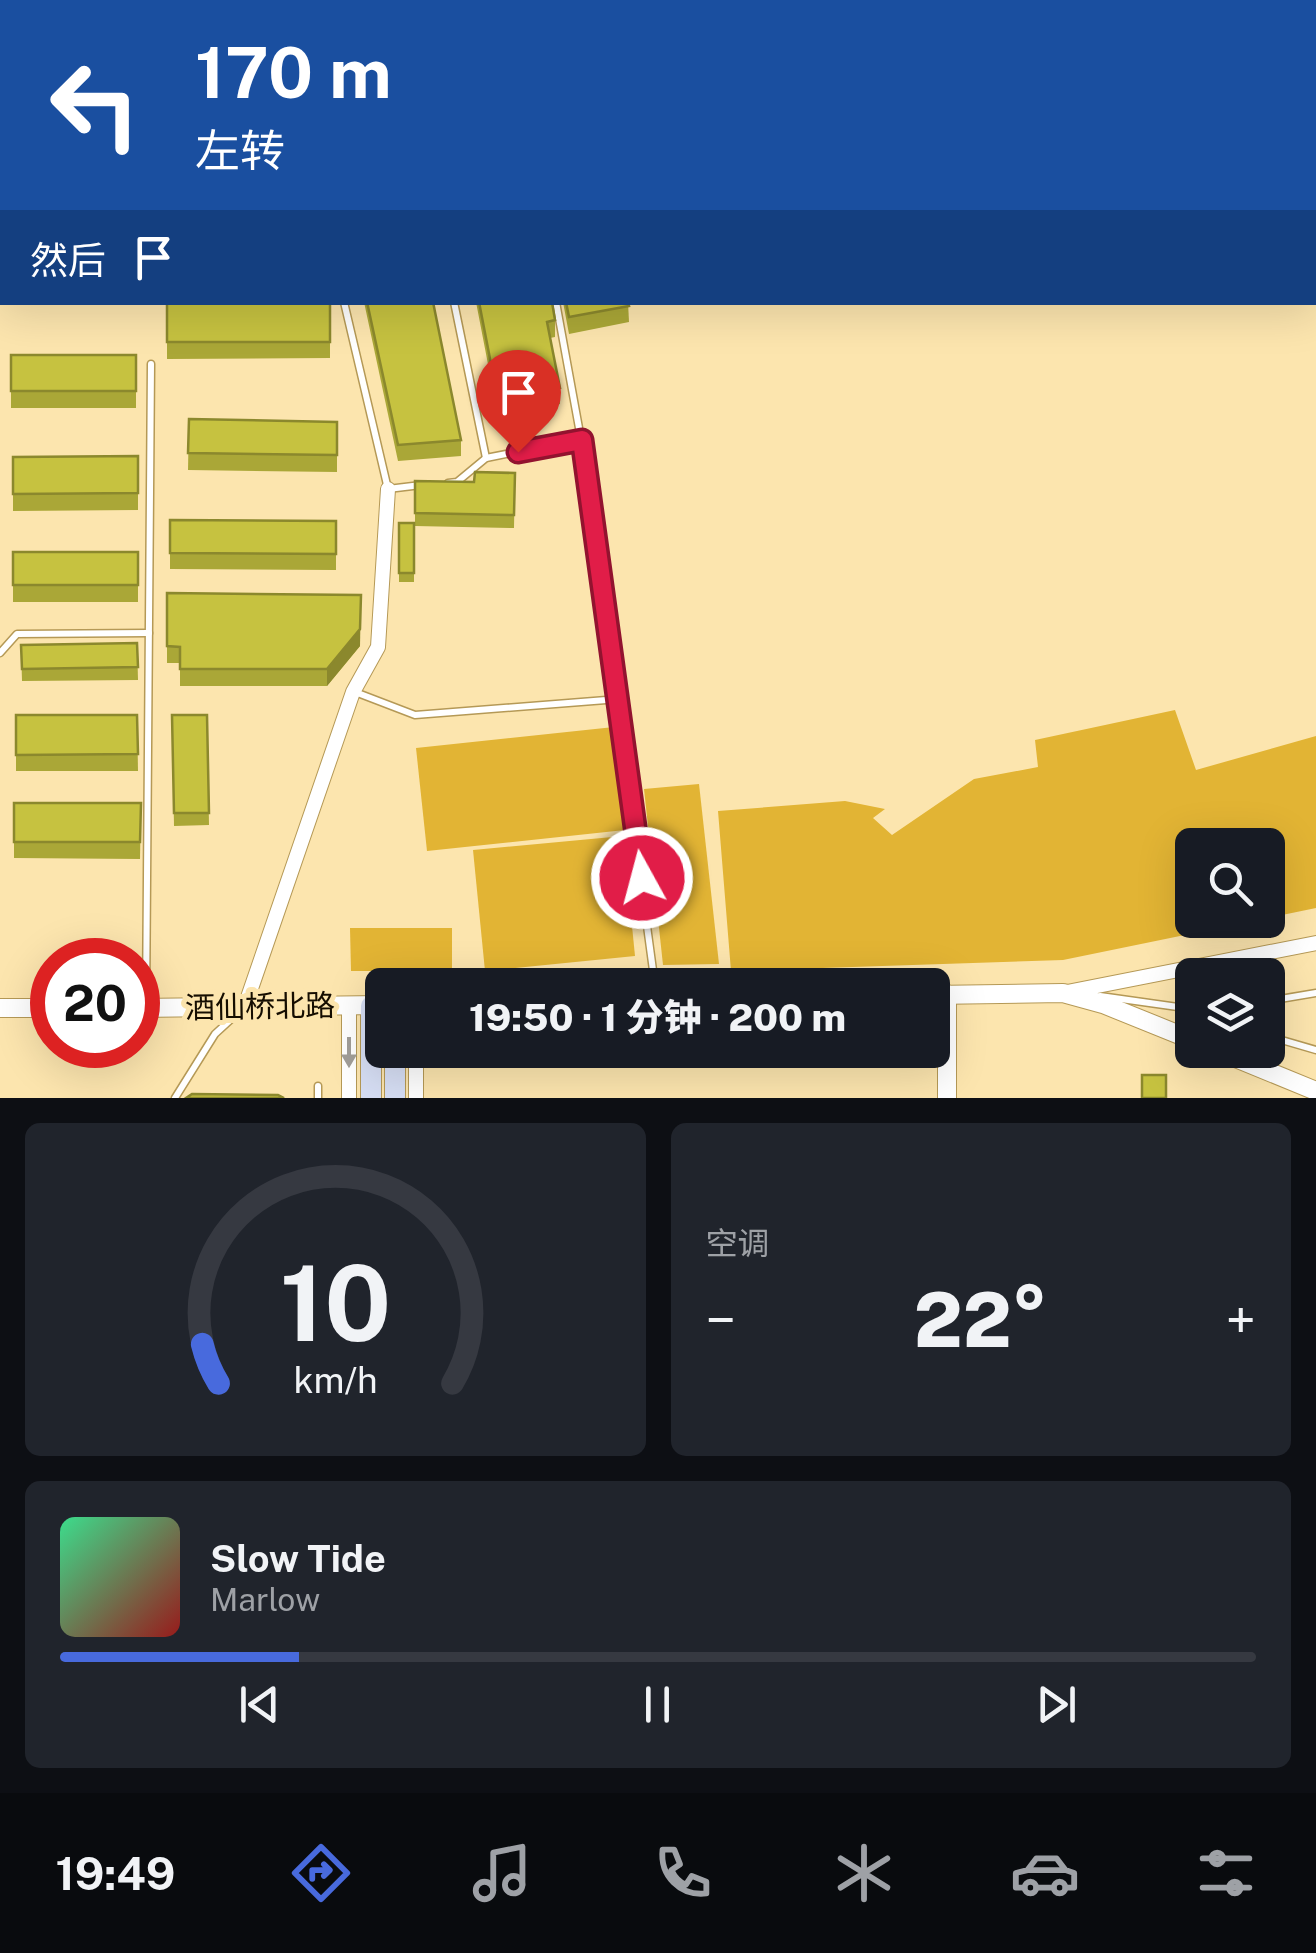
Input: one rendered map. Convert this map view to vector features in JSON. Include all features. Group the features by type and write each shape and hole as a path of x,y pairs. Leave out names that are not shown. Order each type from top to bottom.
{"main road":[{"path":"372,1098 374,1068"},
{"path":"394,1098 395,1068"}],"street":[{"path":"245,1006 353,692 378,646 388,488"},
{"path":"950,994 1063,993 1316,943"},
{"path":"1063,993 1103,1004 1175,1033"},
{"path":"348,1098 349,1006"},
{"name":"酒仙桥北路","path":"160,1008 365,1006"},
{"path":"0,1008 30,1008"},
{"path":"416,1068 416,1098"},
{"path":"945,1068 947,1098"},
{"path":"1259,1068 1316,1092"}],"lane":[{"path":"345,305 388,488 422,485"},
{"path":"455,305 486,458"},
{"path":"557,305 582,440 654,968"},
{"path":"143,938 151,364"},
{"path":"440,484 457,482 486,458 582,440"},
{"path":"0,653 17,634 149,633"},
{"path":"353,692 416,715 619,699"},
{"path":"1285,998 1316,992"},
{"path":"1063,993 1175,1007"},
{"path":"175,1098 215,1034 245,1006"},
{"path":"1285,1041 1316,1050"},
{"path":"318,1086 318,1098"}],"shaded area":[{"path":"1175,710 1196,770 1316,736 1316,908 1285,914 1285,828 1175,828 1175,937 1063,960 731,968 718,811 845,801 885,809 873,818 892,835 974,779 1038,767 1035,740"},
{"path":"614,727 625,830 427,851 416,748"},
{"path":"699,784 719,964 663,965 644,789"},
{"path":"623,836 635,956 485,968 473,850"},
{"path":"350,928 452,928 452,968 351,971"}],"building":[{"path":"167,305 330,305 330,342 167,342"},
{"path":"368,305 434,305 461,440 398,445"},
{"path":"480,305 552,305 555,320 547,322 560,388 498,400"},
{"path":"567,305 629,306 569,317"},
{"path":"11,355 136,355 136,391 11,391"},
{"path":"189,419 337,422 337,455 188,453"},
{"path":"138,456 138,493 13,494 13,457"},
{"path":"475,472 515,473 514,515 415,513 415,481 474,482"},
{"path":"170,520 336,521 336,554 170,553"},
{"path":"399,523 414,523 414,573 399,573"},
{"path":"13,552 138,552 138,585 13,585"},
{"path":"167,593 361,595 360,629 327,669 180,669 180,647 167,646"},
{"path":"137,643 138,667 22,669 21,645"},
{"path":"16,715 137,715 138,754 16,755"},
{"path":"172,715 207,715 209,813 174,813"},
{"path":"14,803 141,803 140,842 14,842"},
{"path":"1142,1075 1166,1075 1166,1098 1142,1098"},
{"path":"192,1094 278,1095 284,1098 186,1098"}],"route":[{"path":"518,452 582,440 642,878"}]}
